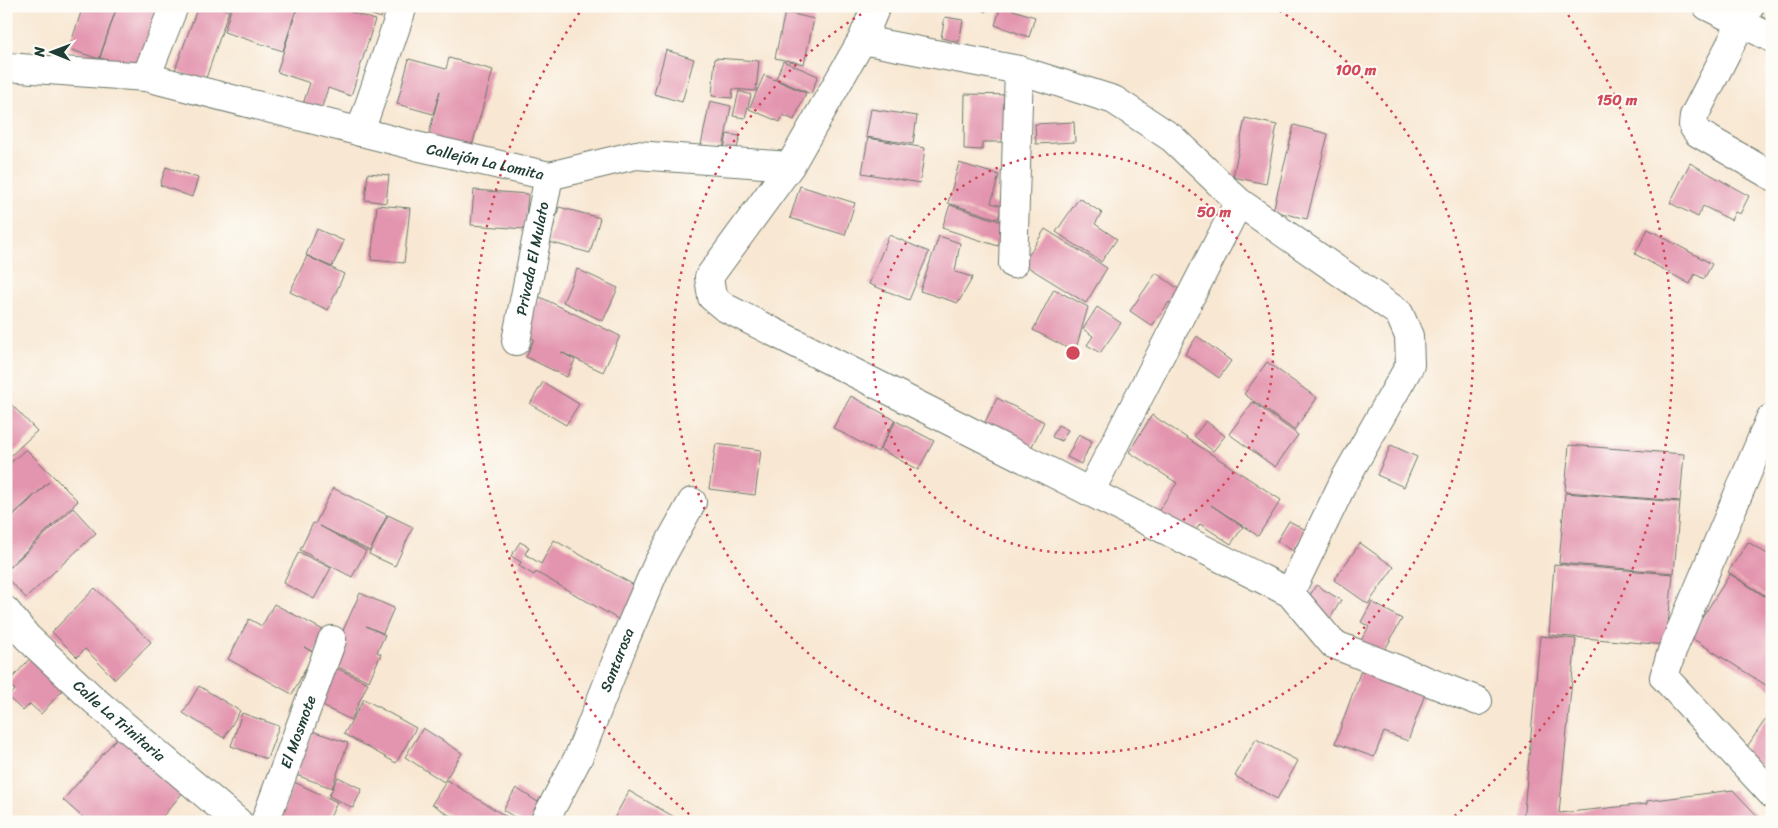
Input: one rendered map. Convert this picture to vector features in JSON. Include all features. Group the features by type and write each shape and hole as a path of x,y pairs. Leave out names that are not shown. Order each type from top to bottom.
{"street":[{"path":"146,77 174,6"},
{"path":"360,132 403,6"},
{"path":"876,6 862,40 790,166 709,277 712,297 724,307 1290,593 1333,644 1478,701"},
{"path":"1707,6 1745,14 1772,38"},
{"path":"1745,14 1694,116 1693,126 1698,133 1772,176"},
{"path":"862,40 1019,70 1114,100 1172,138 1239,202 1399,313 1409,336 1410,365 1345,479 1290,593"},
{"name":"Callejón La Lomita","path":"6,67 146,77 360,132 549,176 636,155 790,166"},
{"path":"1013,264 1019,70"},
{"name":"Privada El Mulato","path":"516,341 549,176"},
{"path":"1090,492 1239,202"},
{"path":"1770,419 1672,651 1664,677 1772,794"},
{"name":"Santarosa","path":"544,822 580,756 626,637 657,565 692,502"},
{"name":"Calle La Trinitaria","path":"6,611 27,637 94,700 238,822"},
{"name":"El Mosmote","path":"265,822 332,640"}],"building":[{"path":"83,6 117,6 99,59 69,49"},
{"path":"117,6 163,6 141,71 100,58"},
{"path":"198,6 217,6 229,11 205,81 175,70"},
{"path":"232,6 297,6 283,51 224,32"},
{"path":"298,6 333,6 375,20 351,96 328,88 320,113 302,107 310,83 277,72"},
{"path":"346,6 385,6 381,18"},
{"path":"978,6 989,6 985,12"},
{"path":"1001,6 1035,17 1029,37 995,25"},
{"path":"785,12 814,19 804,64 775,58"},
{"path":"945,17 963,20 959,42 941,38"},
{"path":"666,50 694,59 682,102 654,94"},
{"path":"449,58 493,70 470,153 427,141 440,91 433,114 397,104 409,59 446,69"},
{"path":"715,58 759,61 756,91 733,89 732,98 712,96"},
{"path":"783,61 818,76 811,94 776,79"},
{"path":"764,75 806,93 794,120 783,115 780,122 749,109"},
{"path":"739,91 751,95 745,118 733,116"},
{"path":"965,94 1012,95 1004,142 982,142 982,150 964,149"},
{"path":"710,101 731,106 723,149 701,145"},
{"path":"871,109 917,116 913,144 866,137"},
{"path":"1245,118 1277,125 1266,184 1233,177"},
{"path":"1074,122 1075,142 1036,144 1035,124"},
{"path":"1294,125 1328,134 1307,219 1273,211"},
{"path":"727,134 740,136 736,152 724,150"},
{"path":"868,138 925,148 920,183 862,173"},
{"path":"959,163 999,175 991,203 1002,206 998,219 948,203"},
{"path":"1690,163 1749,196 1740,214 1735,212 1731,220 1703,206 1698,217 1670,203"},
{"path":"166,167 198,178 192,197 160,185"},
{"path":"368,173 389,175 386,203 365,200"},
{"path":"800,186 855,203 845,235 790,218"},
{"path":"474,190 528,194 525,229 471,225"},
{"path":"1079,198 1102,213 1095,224 1117,239 1101,262 1056,232"},
{"path":"377,205 410,208 404,263 371,260"},
{"path":"950,205 1005,223 998,246 942,228"},
{"path":"559,207 600,218 590,253 549,242"},
{"path":"317,229 344,241 332,267 306,255"},
{"path":"1045,229 1107,268 1086,303 1023,264"},
{"path":"1648,229 1712,264 1704,279 1695,274 1690,284 1635,254"},
{"path":"889,235 929,252 909,300 869,284"},
{"path":"939,236 960,243 955,272 973,277 958,303 920,291"},
{"path":"307,256 344,274 328,310 290,292"},
{"path":"577,269 618,288 603,321 563,302"},
{"path":"1156,273 1186,294 1177,307 1169,302 1152,326 1130,311"},
{"path":"1054,289 1088,307 1075,352 1033,330"},
{"path":"540,297 620,336 603,372 561,352 575,360 567,377 526,357 534,339 523,334"},
{"path":"1097,307 1121,323 1100,353 1087,345 1093,336 1083,329"},
{"path":"1197,336 1231,361 1219,378 1185,354"},
{"path":"1267,362 1317,398 1294,430 1244,394"},
{"path":"543,382 579,404 566,425 530,404"},
{"path":"851,396 895,420 878,452 833,428"},
{"path":"997,398 1044,422 1028,454 981,430"},
{"path":"6,399 37,431 6,460"},
{"path":"1253,402 1298,435 1275,467 1229,434"},
{"path":"1152,415 1281,500 1258,536 1211,505 1243,527 1231,544 1200,524 1192,536 1157,513 1177,483 1129,452"},
{"path":"896,421 934,441 918,470 880,449"},
{"path":"1206,421 1225,436 1213,451 1194,436"},
{"path":"1058,425 1068,430 1062,441 1052,437"},
{"path":"1079,434 1092,441 1081,464 1067,457"},
{"path":"716,444 761,450 755,495 709,489"},
{"path":"1391,445 1417,457 1404,487 1377,475"},
{"path":"1569,445 1684,454 1680,501 1565,492"},
{"path":"26,449 78,501 6,570 6,523 50,481 6,521 6,467"},
{"path":"333,488 387,515 370,551 320,526 366,551 352,577 300,550"},
{"path":"1565,493 1680,502 1674,573 1559,563"},
{"path":"73,508 96,533 26,598 6,577 6,571"},
{"path":"388,515 413,527 395,566 369,554"},
{"path":"1289,521 1306,530 1293,551 1277,541"},
{"path":"554,540 641,589 623,622 536,572 534,575 519,566 521,562 511,556 520,542 529,547 525,554 541,564"},
{"path":"1748,542 1772,557 1772,600 1728,572"},
{"path":"1360,543 1394,567 1368,604 1334,580"},
{"path":"299,552 331,568 314,599 283,583"},
{"path":"1554,564 1673,574 1666,645 1549,635"},
{"path":"1730,574 1772,601 1772,689 1690,637"},
{"path":"1316,585 1341,600 1330,619 1305,604"},
{"path":"95,588 151,642 115,679 85,649 77,657 52,632"},
{"path":"360,593 394,608 383,633 366,626 385,635 377,652 381,654 369,681 327,662"},
{"path":"1372,602 1402,619 1383,653 1361,640 1369,627 1361,622"},
{"path":"274,604 327,632 315,653 304,647 314,653 292,694 228,659 249,619 262,626"},
{"path":"1540,636 1576,639 1559,813 1647,804 1647,801 1733,790 1763,822 1523,822"},
{"path":"34,654 67,685 41,714 30,704 23,711 8,697 15,690 8,683"},
{"path":"334,667 368,683 351,720 316,703"},
{"path":"1361,670 1425,694 1408,741 1384,732 1374,757 1335,743"},
{"path":"199,686 240,711 224,738 183,713"},
{"path":"364,699 416,728 396,763 344,734"},
{"path":"1772,710 1772,773 1742,754"},
{"path":"242,713 279,726 267,759 231,746"},
{"path":"423,728 462,753 444,782 405,757"},
{"path":"312,731 348,743 332,788 296,775"},
{"path":"122,732 185,790 158,822 88,822 63,800"},
{"path":"1256,739 1298,761 1277,799 1235,776"},
{"path":"338,777 362,789 353,808 329,796"},
{"path":"447,780 515,822 460,822 432,804"},
{"path":"294,782 337,802 328,822 279,822"},
{"path":"516,788 541,804 530,822 522,822 503,810"},
{"path":"629,791 683,822 612,822"},
{"path":"445,814 458,822 440,822"}]}
